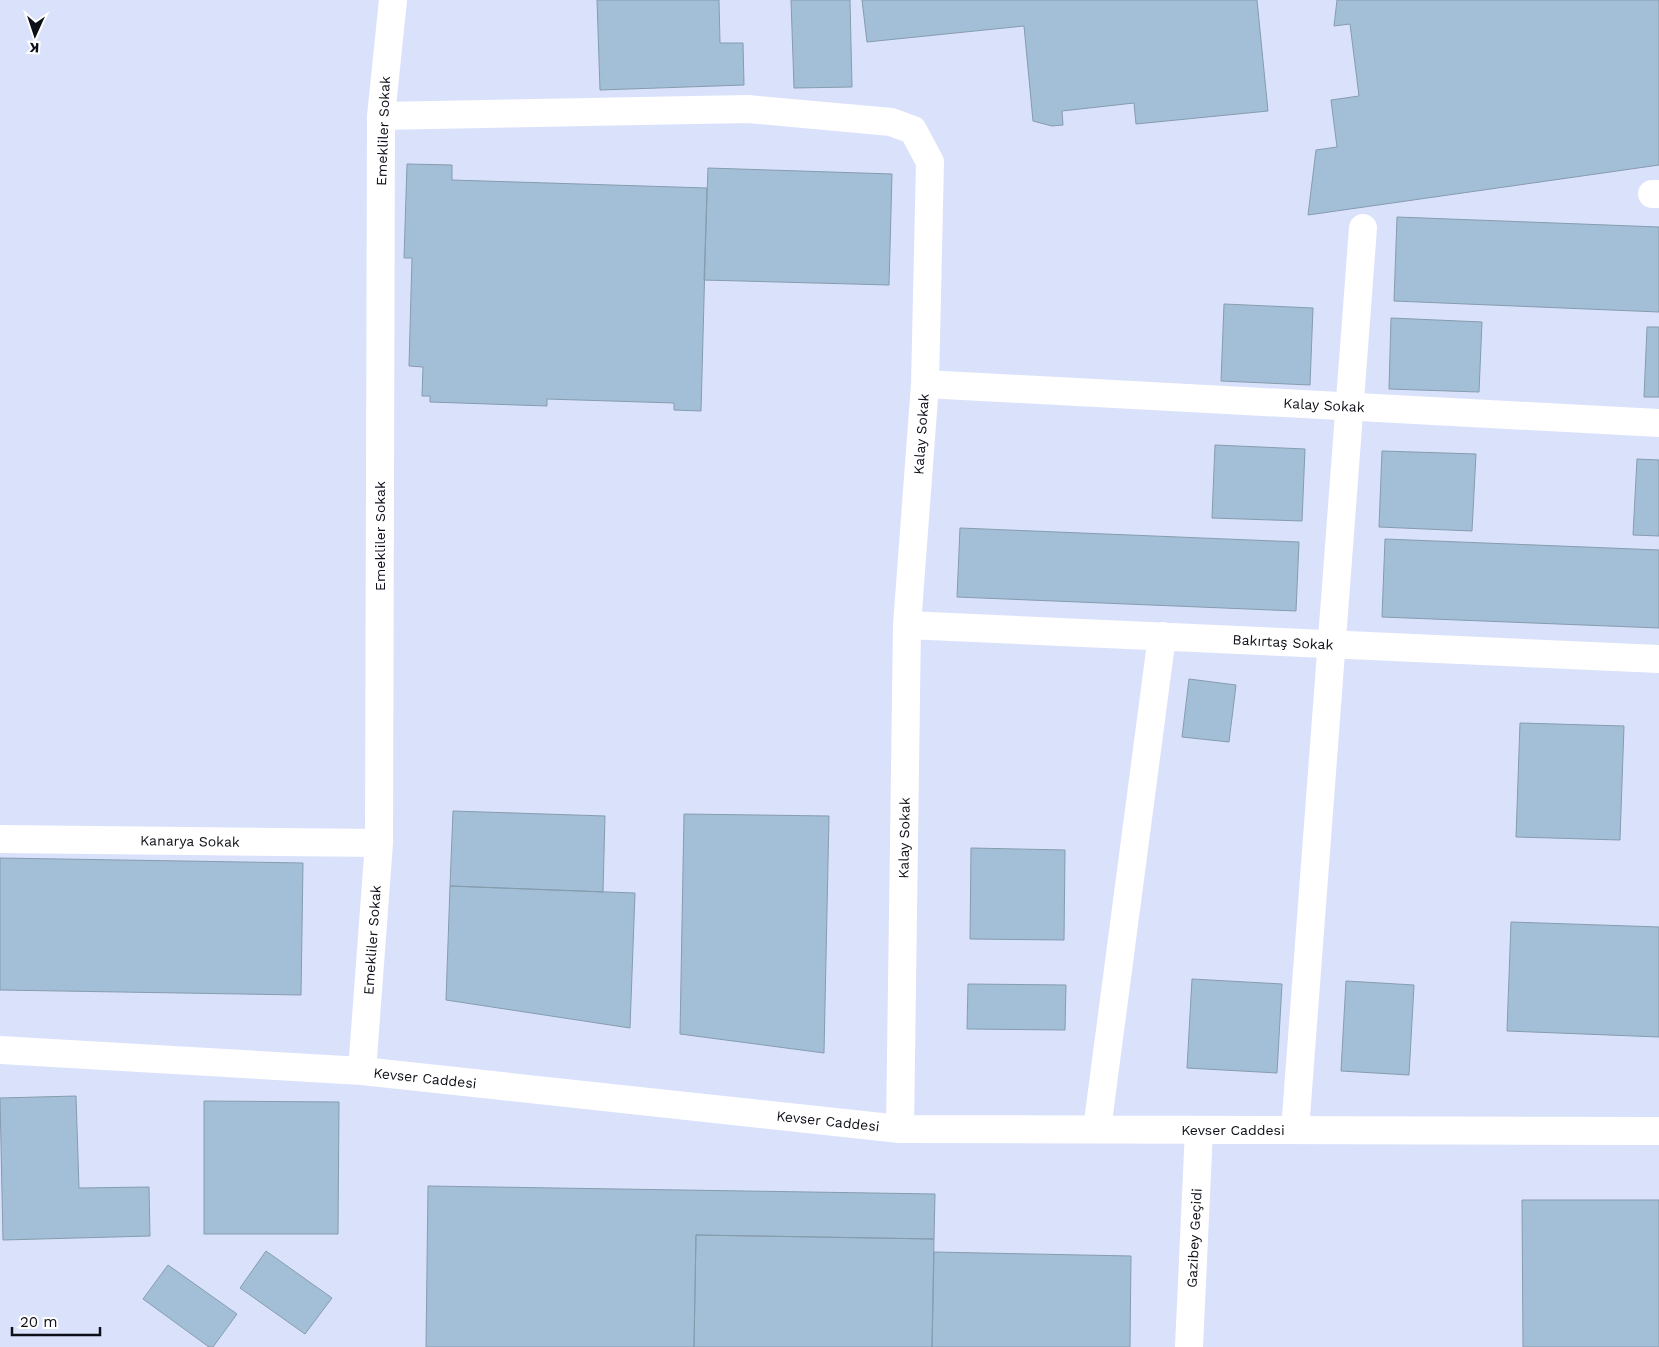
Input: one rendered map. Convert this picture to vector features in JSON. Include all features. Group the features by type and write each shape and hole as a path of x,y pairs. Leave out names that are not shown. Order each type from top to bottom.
{"street":[{"name":"Emekliler Sokak","path":"362,1071 379,843 381,116 393,0"},
{"path":"381,116 748,109 891,122 913,130 930,162 925,384"},
{"path":"1295,1130 1363,228"},
{"name":"Kalay Sokak","path":"900,1129 907,625 925,384 1659,423"},
{"name":"Bakırtaş Sokak","path":"907,625 1659,659"},
{"path":"1097,1129 1162,636"},
{"name":"Kanarya Sokak","path":"0,840 379,843"},
{"name":"Kevser Caddesi","path":"0,1050 362,1071 900,1129 1659,1131"},
{"name":"Gazibey Geçidi","path":"1189,1347 1199,1130"}],"building":[{"path":"597,0 719,0 720,43 743,43 744,85 600,90"},
{"path":"791,0 850,0 852,87 794,88"},
{"path":"862,0 1257,0 1268,111 1136,124 1134,103 1062,111 1063,125 1052,126 1033,121 1024,26 867,42"},
{"path":"1337,0 1659,0 1659,165 1308,215 1316,150 1337,147 1331,100 1359,96 1350,24 1334,26"},
{"path":"407,164 452,165 452,180 707,188 701,411 674,410 674,403 547,399 547,406 430,402 430,396 422,396 423,367 409,366 412,258 404,258"},
{"path":"708,168 892,174 889,285 704,280"},
{"path":"1397,217 1659,227 1659,312 1394,301"},
{"path":"1224,304 1313,308 1310,385 1221,381"},
{"path":"1391,318 1482,322 1479,392 1389,389"},
{"path":"1647,327 1659,327 1659,397 1644,397"},
{"path":"1215,445 1305,449 1302,521 1212,518"},
{"path":"1382,451 1476,454 1472,531 1379,527"},
{"path":"1637,459 1659,460 1659,536 1633,535"},
{"path":"960,528 1299,542 1296,611 957,597"},
{"path":"1385,539 1659,550 1659,628 1382,617"},
{"path":"1189,679 1236,685 1229,742 1182,737"},
{"path":"1520,723 1624,726 1620,840 1516,837"},
{"path":"453,811 605,816 603,892 450,886"},
{"path":"684,814 829,816 824,1053 680,1034"},
{"path":"971,848 1065,850 1064,940 970,939"},
{"path":"0,858 303,863 301,995 0,990"},
{"path":"450,886 635,893 630,1028 446,1000"},
{"path":"1511,922 1659,927 1659,1037 1507,1031"},
{"path":"1192,979 1282,984 1277,1073 1187,1068"},
{"path":"1346,981 1414,985 1409,1075 1341,1071"},
{"path":"968,984 1066,985 1065,1030 967,1029"},
{"path":"76,1096 79,1188 149,1187 150,1236 3,1240 0,1098"},
{"path":"204,1101 339,1102 338,1234 204,1234"},
{"path":"428,1186 935,1194 934,1239 696,1235 694,1347 426,1347"},
{"path":"1522,1200 1659,1200 1659,1347 1523,1347"},
{"path":"696,1235 934,1239 932,1347 694,1347"},
{"path":"266,1251 332,1298 305,1334 240,1288"},
{"path":"934,1252 1131,1256 1130,1347 932,1347"},
{"path":"168,1265 237,1314 213,1347 209,1347 143,1299"}]}
